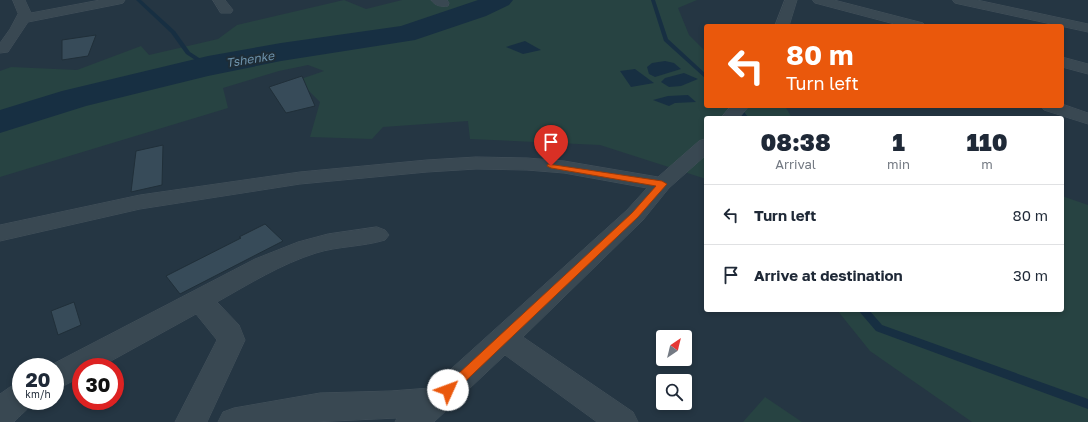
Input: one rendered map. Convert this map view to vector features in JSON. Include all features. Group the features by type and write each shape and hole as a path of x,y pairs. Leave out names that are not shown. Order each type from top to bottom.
{"street":[{"path":"3,49 26,14 19,0"},
{"path":"23,19 119,0"},
{"path":"782,24 791,0"},
{"path":"819,0 910,24"},
{"path":"960,0 1088,28"},
{"path":"1064,62 1088,68"},
{"path":"732,116 738,108"},
{"path":"1056,108 1088,119"},
{"path":"412,422 504,339 635,215 662,184 704,147"},
{"path":"0,233 140,202 223,191 300,178 427,166 476,163 527,164 564,167 662,184"},
{"path":"64,372 264,265 306,248 328,242 377,235"},
{"path":"191,422 228,350 231,340 229,333 199,300"},
{"path":"504,339 622,422"},
{"path":"234,422 320,407 391,405 437,401"},
{"path":"0,415 12,402"}],"green space":[{"path":"344,0 366,9 402,0 697,0 678,8 689,35 704,50 704,108 786,108 791,116 704,116 704,178 600,145 470,139 468,121 383,127 372,139 310,137 320,102 298,80 324,71 308,65 279,71 223,88 228,108 0,177 0,71 11,67 77,70 141,46 149,55 218,39 237,25"},
{"path":"1064,197 1088,205 1088,422 972,422 870,351 839,312 1064,312"},
{"path":"765,397 802,422 743,422"}],"water":[{"path":"525,41 541,50 523,54 506,47"},
{"path":"665,61 674,63 681,69 655,77 649,74 647,67 652,63"},
{"path":"635,69 654,83 631,87 620,71"},
{"path":"684,73 698,79 681,86 669,87 661,82 665,78"},
{"path":"688,95 696,102 675,103 669,106 653,100 668,96"}],"building":[{"path":"96,35 88,56 62,60 62,40"},
{"path":"302,76 315,106 286,113 269,87"},
{"path":"163,145 162,185 131,192 136,151"},
{"path":"265,224 283,241 180,294 166,276 241,238 239,237"},
{"path":"74,302 81,325 58,335 51,311"}],"waterway":[{"path":"138,0 173,32 188,53 208,66"},
{"name":"Tshenke","path":"0,122 74,98 208,66 281,52 405,34 477,10 500,0"},
{"path":"653,0 666,40 704,75"},
{"path":"738,108 744,116"},
{"path":"865,312 879,328 1088,404"}],"route":[{"path":"448,390 635,215 662,184 551,166"}]}
